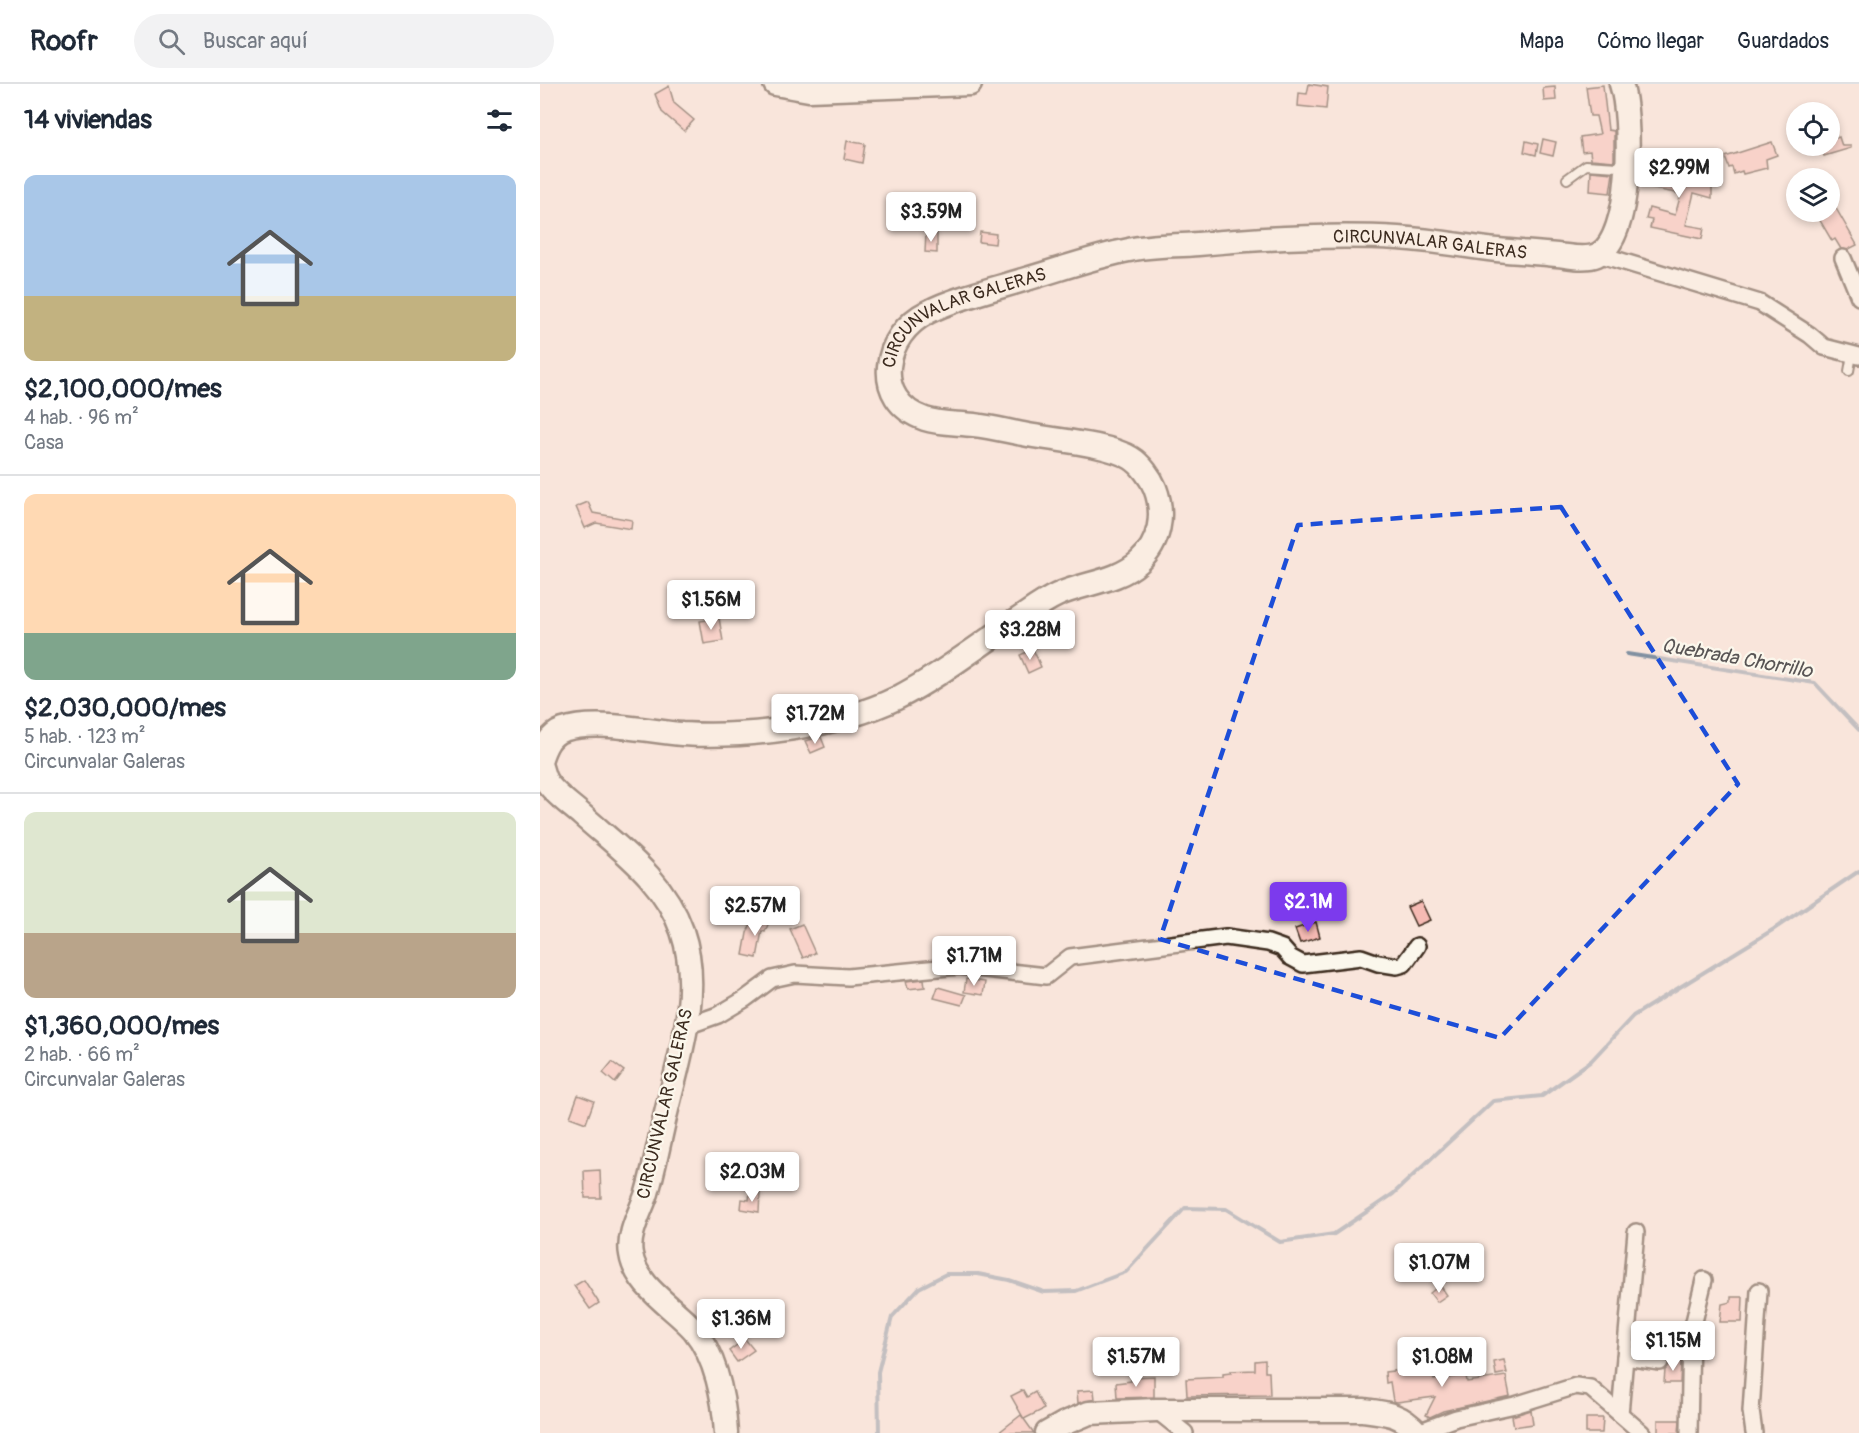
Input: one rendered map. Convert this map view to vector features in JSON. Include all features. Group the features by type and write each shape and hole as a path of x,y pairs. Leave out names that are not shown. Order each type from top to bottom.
{"main road":[{"path":"775,84 809,90 970,84"},
{"path":"1598,254 1606,247 1617,227 1634,168 1625,96 1621,84"},
{"name":"CIRCUNVALAR GALERAS","path":"726,1433 719,1388 709,1354 694,1331 639,1275 630,1254 634,1227 647,1193 687,1026 689,958 682,930 663,893 642,867 546,781 540,762 545,745 558,731 599,726 642,728 682,734 746,734 835,719 864,711 892,700 935,677 1056,596 1113,576 1138,563 1153,545 1160,526 1161,509 1154,486 1143,469 1131,458 1085,444 978,425 928,421 908,411 895,396 887,370 891,352 908,326 927,312 1130,249 1332,235 1403,238 1502,251 1583,257 1598,254"},
{"path":"1047,1433 1089,1413 1156,1410 1363,1410 1392,1414 1405,1420 1418,1433"}],"street":[{"path":"1598,254 1760,303 1810,335 1824,347 1856,356"},
{"path":"1843,258 1859,297"},
{"path":"687,1026 718,1016 772,979 795,974 848,977 959,966 1046,976 1070,957 1226,937 1268,943 1282,948 1290,957 1303,964 1361,957 1397,966 1404,964 1417,946"},
{"path":"1620,1414 1636,1232"},
{"path":"1689,1433 1691,1334 1704,1280"},
{"path":"1754,1433 1751,1411 1760,1292"},
{"path":"1625,1357 1660,1362"},
{"path":"1418,1433 1456,1418 1515,1405 1576,1386 1590,1388 1641,1433"},
{"path":"1156,1410 1185,1433"}],"lane":[{"path":"1567,179 1586,165 1634,168"},
{"path":"1849,371 1856,356"}],"highlighted area":[{"path":"1561,507 1738,784 1500,1038 1160,939 1298,525"}],"building":[{"path":"1309,84 1328,87 1326,109 1298,106 1299,93 1307,94"},
{"path":"1603,85 1608,130 1614,131 1614,161 1591,159 1590,151 1582,152 1580,137 1600,134 1596,116 1590,116 1586,87"},
{"path":"669,86 674,103 694,120 684,131 662,112 655,94"},
{"path":"1555,87 1556,100 1544,101 1543,88"},
{"path":"1543,139 1556,142 1553,156 1540,153"},
{"path":"1840,140 1842,146 1851,146 1851,148 1840,151"},
{"path":"847,141 865,144 862,163 844,159"},
{"path":"1526,141 1538,144 1536,155 1524,152"},
{"path":"1772,142 1777,155 1766,159 1767,168 1734,174 1732,167 1729,168 1725,157"},
{"path":"1657,168 1696,174 1696,168 1712,168 1712,198 1694,193 1686,225 1704,228 1702,239 1650,228 1652,220 1646,219 1649,208 1675,215 1681,194 1643,187 1644,176 1655,177"},
{"path":"1591,171 1613,173 1610,193 1590,191"},
{"path":"1840,215 1857,245 1847,250 1841,249 1835,239 1832,241 1821,222 1840,222"},
{"path":"980,232 996,234 995,244 979,242"},
{"path":"926,233 937,234 937,253 925,252"},
{"path":"588,502 593,513 632,520 631,529 596,523 585,528 576,507"},
{"path":"719,618 723,641 704,644 700,621"},
{"path":"1033,649 1041,667 1028,673 1020,655"},
{"path":"821,737 825,747 811,753 805,741"},
{"path":"1421,901 1430,920 1416,926 1407,907"},
{"path":"754,916 769,922 765,932 762,931 757,958 743,955 747,933"},
{"path":"1316,922 1320,937 1300,943 1295,929"},
{"path":"802,924 815,953 803,958 790,929"},
{"path":"924,979 925,987 908,989 906,981"},
{"path":"966,979 985,982 983,995 964,992"},
{"path":"938,987 966,995 962,1005 934,998"},
{"path":"612,1062 624,1071 615,1083 603,1073"},
{"path":"578,1095 594,1101 586,1123 570,1117"},
{"path":"600,1170 601,1198 585,1198 584,1171"},
{"path":"750,1192 760,1193 759,1212 741,1209 742,1199 749,1200"},
{"path":"584,1280 599,1303 590,1309 574,1286"},
{"path":"1440,1285 1447,1295 1437,1302 1430,1293"},
{"path":"1731,1297 1743,1297 1742,1322 1720,1322 1722,1304 1731,1302"},
{"path":"745,1339 754,1350 737,1362 729,1351"},
{"path":"1427,1356 1429,1369 1433,1369 1434,1380 1466,1375 1467,1382 1506,1376 1510,1396 1443,1411 1430,1417 1426,1415 1435,1397 1393,1401 1390,1382 1386,1383 1385,1372 1409,1369 1407,1358"},
{"path":"1265,1360 1265,1372 1269,1372 1270,1395 1187,1396 1186,1379 1223,1377 1223,1374 1231,1373 1230,1371 1255,1370 1255,1361"},
{"path":"1504,1360 1507,1373 1496,1375 1494,1362"},
{"path":"1669,1360 1681,1360 1680,1383 1664,1383 1665,1370 1670,1364"},
{"path":"1154,1376 1154,1397 1117,1398 1116,1383 1131,1381 1131,1377"},
{"path":"1023,1390 1027,1397 1035,1392 1044,1409 1024,1419 1011,1396"},
{"path":"1094,1390 1095,1399 1078,1403 1077,1391"},
{"path":"1531,1410 1533,1424 1514,1427 1512,1416"},
{"path":"1021,1415 1034,1433 998,1433"},
{"path":"1586,1418 1603,1418 1602,1433 1586,1433"},
{"path":"1658,1420 1680,1420 1679,1433 1658,1433"}],"waterway":[{"name":"Quebrada Chorrillo","path":"1627,654 1815,683 1859,730"},
{"path":"879,1433 878,1372 892,1317 919,1288 946,1274 978,1274 1009,1280 1044,1292 1076,1291 1126,1272 1185,1208 1226,1209 1280,1242 1334,1234 1393,1194 1493,1101 1542,1096 1591,1061 1633,1016 1774,929 1859,871"}]}
